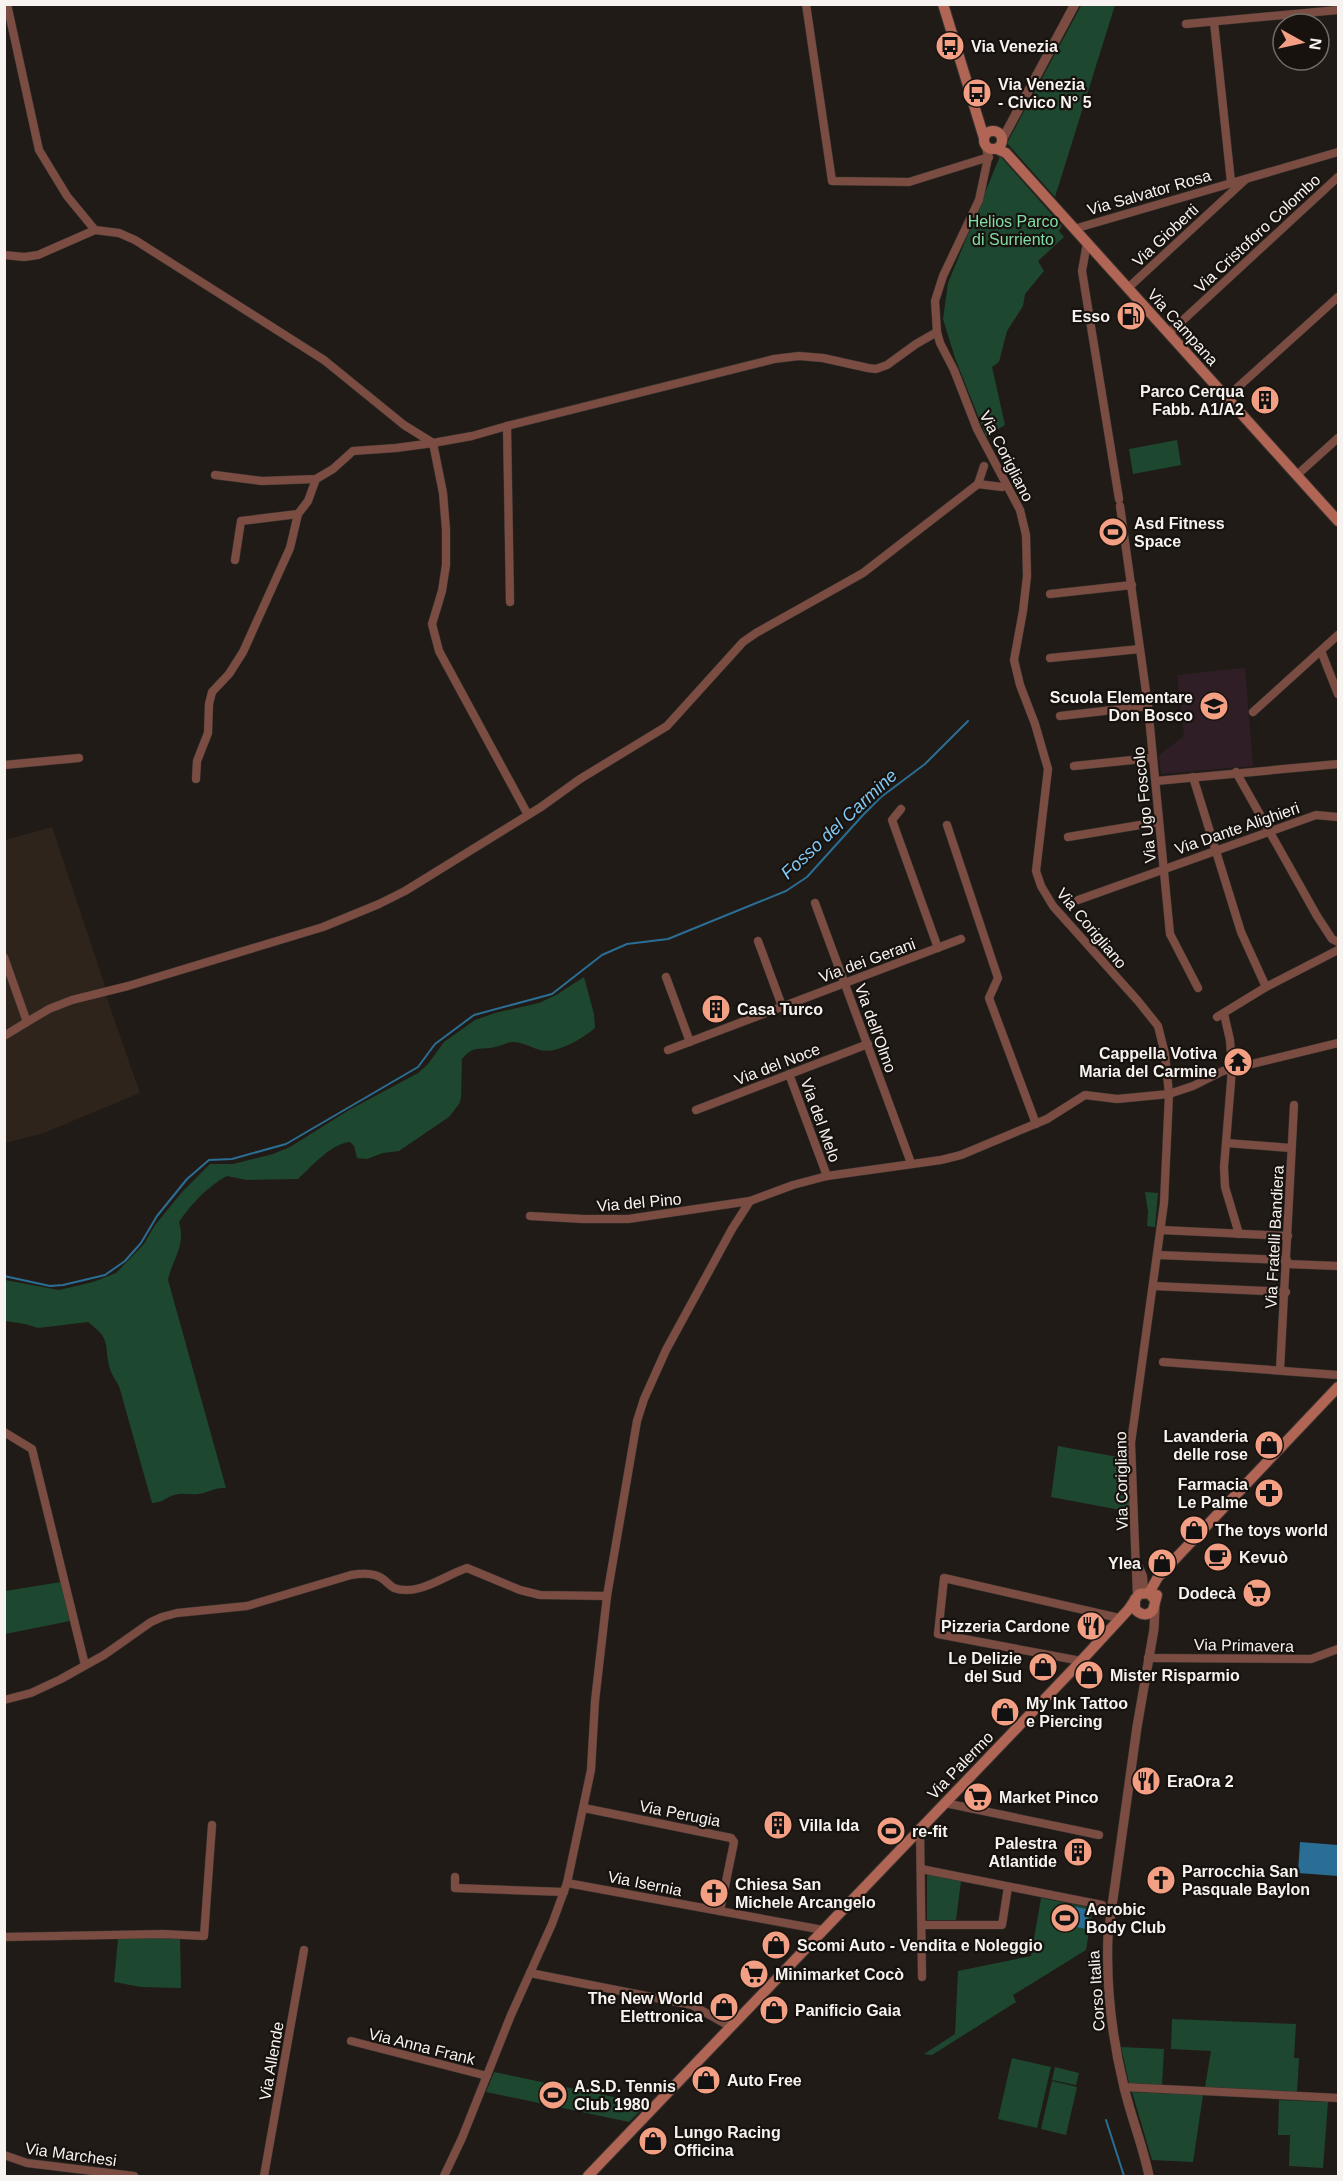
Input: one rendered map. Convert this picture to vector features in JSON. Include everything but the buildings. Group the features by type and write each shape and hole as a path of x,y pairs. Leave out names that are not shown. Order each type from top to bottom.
{"main road":[{"name":"Via Campana","path":"943,4 977,119 1338,521"},
{"path":"1119,1618 1151,1612 1146,1598 1158,1577 1338,1386"},
{"path":"1139,1613 1134,1606 1146,1598 1172,1562"},
{"name":"Via Palermo","path":"588,2176 1082,1661 1119,1618 1146,1598"}],"street":[{"path":"7,4 39,150 67,196 95,230"},
{"path":"806,4 832,181 909,182 988,158 996,142 1009,125 1075,4"},
{"path":"1186,24 1338,9"},
{"name":"Via Salvator Rosa","path":"1214,22 1231,182"},
{"name":"Via Salvator Rosa","path":"1072,227 1338,152"},
{"name":"Via Corigliano","path":"988,158 979,200 943,276 934,301 937,332 977,429 1020,510 1026,535 1027,576 1014,660 1048,769 1036,871 1041,886 1053,906 1158,1026 1165,1054 1169,1094 1161,1230 1131,1443 1136,1557 1146,1598"},
{"name":"Via Cristoforo Colombo","path":"1168,334 1338,177"},
{"name":"Via Gioberti","path":"1128,288 1247,178"},
{"path":"4,255 24,257 38,255 95,230 120,232 324,360 404,425 433,443 443,494 446,565 442,591 432,624 439,651 528,815"},
{"name":"Via Ugo Foscolo","path":"1087,243 1082,271 1132,585 1148,706 1170,934 1198,988"},
{"path":"1227,397 1338,297"},
{"path":"214,475 262,481 316,479 333,469 353,451 396,448 472,436 774,358 799,356 823,358 876,369 887,365 915,344 937,332"},
{"path":"507,426 510,602"},
{"path":"1297,476 1338,438"},
{"path":"4,1036 72,1000 128,986 323,927 405,891 667,726 743,642 863,573 978,484 984,466"},
{"path":"196,779 198,761 208,733 209,704 212,692 230,674 260,615 290,548 298,514 308,501 316,479"},
{"path":"978,484 1002,487"},
{"path":"235,560 241,521 298,514"},
{"path":"1050,594 1132,585"},
{"path":"1253,712 1338,635"},
{"path":"1050,658 1140,649"},
{"path":"1322,651 1338,692"},
{"path":"1060,716 1148,706"},
{"path":"4,765 80,758"},
{"path":"1074,766 1152,758"},
{"path":"1156,781 1338,764"},
{"path":"1236,772 1325,930 1338,944 1338,950 1266,987 1221,1015 1230,1040 1232,1069 1225,1187 1239,1234"},
{"path":"1192,777 1241,932 1266,987"},
{"path":"901,809 892,820 938,948"},
{"name":"Via Dante Alighieri","path":"1078,900 1269,830 1316,815 1338,817"},
{"path":"1068,837 1158,822"},
{"path":"947,825 998,978 989,998 1036,1124"},
{"name":"Via dell'Olmo","path":"815,903 911,1163"},
{"name":"Via dei Gerani","path":"668,1050 961,939"},
{"path":"758,941 782,1006"},
{"path":"4,957 27,1022"},
{"path":"666,977 690,1042"},
{"name":"Via del Pino","path":"530,1216 583,1220 628,1219 750,1201 793,1185 827,1176 941,1160 961,1155 1036,1124 1085,1095 1117,1099 1169,1094 1193,1086 1223,1071 1338,1042"},
{"name":"Via del Noce","path":"696,1110 868,1044"},
{"name":"Via del Melo","path":"789,1074 827,1176"},
{"name":"Via Fratelli Bandiera","path":"1280,1370 1286,1292 1294,1105"},
{"path":"1226,1143 1292,1148"},
{"path":"444,2176 552,1924 567,1882 591,1770 595,1701 607,1596 638,1421 644,1399 666,1350 732,1229 750,1201"},
{"path":"1161,1230 1288,1236"},
{"path":"1158,1255 1338,1266"},
{"path":"1153,1286 1286,1292"},
{"path":"1163,1362 1338,1375"},
{"path":"4,1432 32,1449 85,1665"},
{"path":"1136,1557 1143,1576 1154,1629 1148,1658"},
{"path":"4,1700 43,1688 104,1655 151,1622 162,1617 177,1613 248,1606 351,1575 363,1573 374,1575 382,1578 393,1588 418,1588 428,1586 466,1568 520,1590 540,1595 607,1596"},
{"path":"1143,1576 1158,1577"},
{"path":"1082,1661 938,1634 944,1578 1119,1618"},
{"path":"1139,1613 1148,1628 1148,1658"},
{"name":"Via Primavera","path":"1148,1658 1311,1659 1338,1649"},
{"name":"Corso Italia","path":"1148,1658 1108,1935 1107,1960 1111,2012 1124,2087 1149,2176"},
{"path":"945,1803 1100,1836"},
{"name":"Via Perugia","path":"584,1808 731,1838 734,1842 720,1911"},
{"path":"4,1937 163,1934 204,1936 212,1825"},
{"path":"920,1828 922,1977"},
{"path":"921,1869 1102,1905"},
{"path":"455,1877 455,1888 564,1892"},
{"name":"Via Isernia","path":"567,1882 823,1930"},
{"path":"922,1924 1002,1925 1008,1887"},
{"name":"Via Allende","path":"264,2176 304,1950"},
{"path":"530,1973 692,2005 731,2027"},
{"name":"Via Anna Frank","path":"351,2041 488,2076"},
{"path":"1124,2087 1338,2098"},
{"name":"Via Marchesi","path":"4,2155 27,2163 134,2176"}],"shaded area":[{"name":"Scuola Elementare Don Bosco","path":"1245,668 1253,766 1161,774 1159,755 1184,736 1177,675"},
{"path":"52,827 104,983 106,996 140,1093 44,1133 5,1143 5,840"}],"green space":[{"path":"1082,4 1115,5 1055,197 1007,143"},
{"name":"Helios Parco di Surriento","path":"1000,156 1062,226 1059,231 1064,237 1038,261 1044,271 1025,294 1023,306 1007,331 999,362 992,367 1005,425 986,436 955,358 943,319 948,283"},
{"path":"1177,440 1181,465 1133,474 1129,449"},
{"path":"584,977 594,1014 595,1028 565,1047 554,1050 548,1051 513,1042 470,1051 462,1059 459,1104 449,1117 399,1151 383,1153 367,1159 357,1158 354,1146 350,1142 343,1143 322,1156 298,1179 247,1180 227,1176 200,1196 189,1209 179,1222 180,1245 168,1280 226,1488 198,1494 177,1494 152,1503 119,1386 110,1369 106,1343 101,1334 88,1322 38,1328 5,1321 5,1280 59,1290 93,1282 116,1273 144,1244 155,1225 183,1191 210,1164 233,1164 273,1154 290,1147 349,1110 418,1073 428,1064 444,1042 475,1020 539,1003"},
{"path":"1145,1192 1158,1193 1155,1227 1147,1226 1148,1212"},
{"path":"1058,1446 1123,1458 1131,1512 1051,1497"},
{"path":"61,1582 70,1621 5,1634 5,1591"},
{"path":"927,1874 961,1881 956,1920 927,1920"},
{"path":"1041,1898 1093,1908 1086,1950 1013,1995 1016,2002 932,2055 924,2054 955,2034 958,1971 1031,1956"},
{"path":"180,1937 181,1988 141,1987 114,1982 118,1939"},
{"path":"1172,2019 1296,2024 1294,2058 1299,2058 1297,2093 1205,2087 1211,2051 1171,2049"},
{"path":"1121,2047 1164,2049 1162,2085 1129,2083"},
{"path":"1012,2058 1051,2067 1037,2128 998,2119"},
{"path":"1055,2067 1079,2073 1076,2085 1052,2080"},
{"name":"A.S.D. Tennis Club 1980","path":"494,2072 647,2104 629,2122 486,2092"},
{"path":"1052,2081 1077,2087 1066,2135 1041,2129"},
{"path":"1132,2092 1203,2095 1193,2162 1152,2160"},
{"path":"1279,2100 1328,2102 1323,2168 1289,2166 1290,2135 1278,2135"}],"water":[{"path":"1300,1842 1338,1845 1338,1876 1298,1873"},
{"path":"1063,1904 1090,1910 1086,1929 1059,1923"}],"waterway":[{"name":"Fosso del Carmine","path":"4,1276 50,1286 105,1275 125,1261 141,1243 157,1216 187,1179 209,1160 232,1159 286,1144 418,1067 435,1044 474,1015 552,994 602,955 627,944 668,939 786,891 807,877 881,797 925,764 968,721"},
{"path":"1106,2120 1124,2176"}],"place":[{"name":"Via Venezia","path":"950,46"},
{"name":"Via Venezia - Civico N° 5","path":"977,93"},
{"name":"Esso","path":"1131,316"},
{"name":"Parco Cerqua Fabb. A1/A2","path":"1265,400"},
{"name":"Asd Fitness Space","path":"1113,532"},
{"name":"Scuola Elementare Don Bosco","path":"1214,706"},
{"name":"Casa Turco","path":"716,1009"},
{"name":"Cappella Votiva Maria del Carmine","path":"1238,1062"},
{"name":"Lavanderia delle rose","path":"1269,1445"},
{"name":"Farmacia Le Palme","path":"1269,1493"},
{"name":"The toys world","path":"1194,1530"},
{"name":"Kevuò","path":"1218,1557"},
{"name":"Ylea","path":"1162,1563"},
{"name":"Dodecà","path":"1257,1593"},
{"name":"Pizzeria Cardone","path":"1091,1626"},
{"name":"Le Delizie del Sud","path":"1043,1667"},
{"name":"Mister Risparmio","path":"1089,1675"},
{"name":"My Ink Tattoo e Piercing","path":"1005,1712"},
{"name":"EraOra 2","path":"1146,1781"},
{"name":"Market Pinco","path":"978,1797"},
{"name":"Villa Ida","path":"778,1825"},
{"name":"re-fit","path":"891,1831"},
{"name":"Palestra Atlantide","path":"1078,1852"},
{"name":"Parrocchia San Pasquale Baylon","path":"1161,1880"},
{"name":"Chiesa San Michele Arcangelo","path":"714,1893"},
{"name":"Aerobic Body Club","path":"1065,1918"},
{"name":"Scomi Auto - Vendita e Noleggio","path":"776,1945"},
{"name":"Minimarket Cocò","path":"754,1974"},
{"name":"The New World Elettronica","path":"724,2007"},
{"name":"Panificio Gaia","path":"774,2010"},
{"name":"Auto Free","path":"706,2080"},
{"name":"A.S.D. Tennis Club 1980","path":"553,2095"},
{"name":"Lungo Racing Officina","path":"653,2141"}]}
